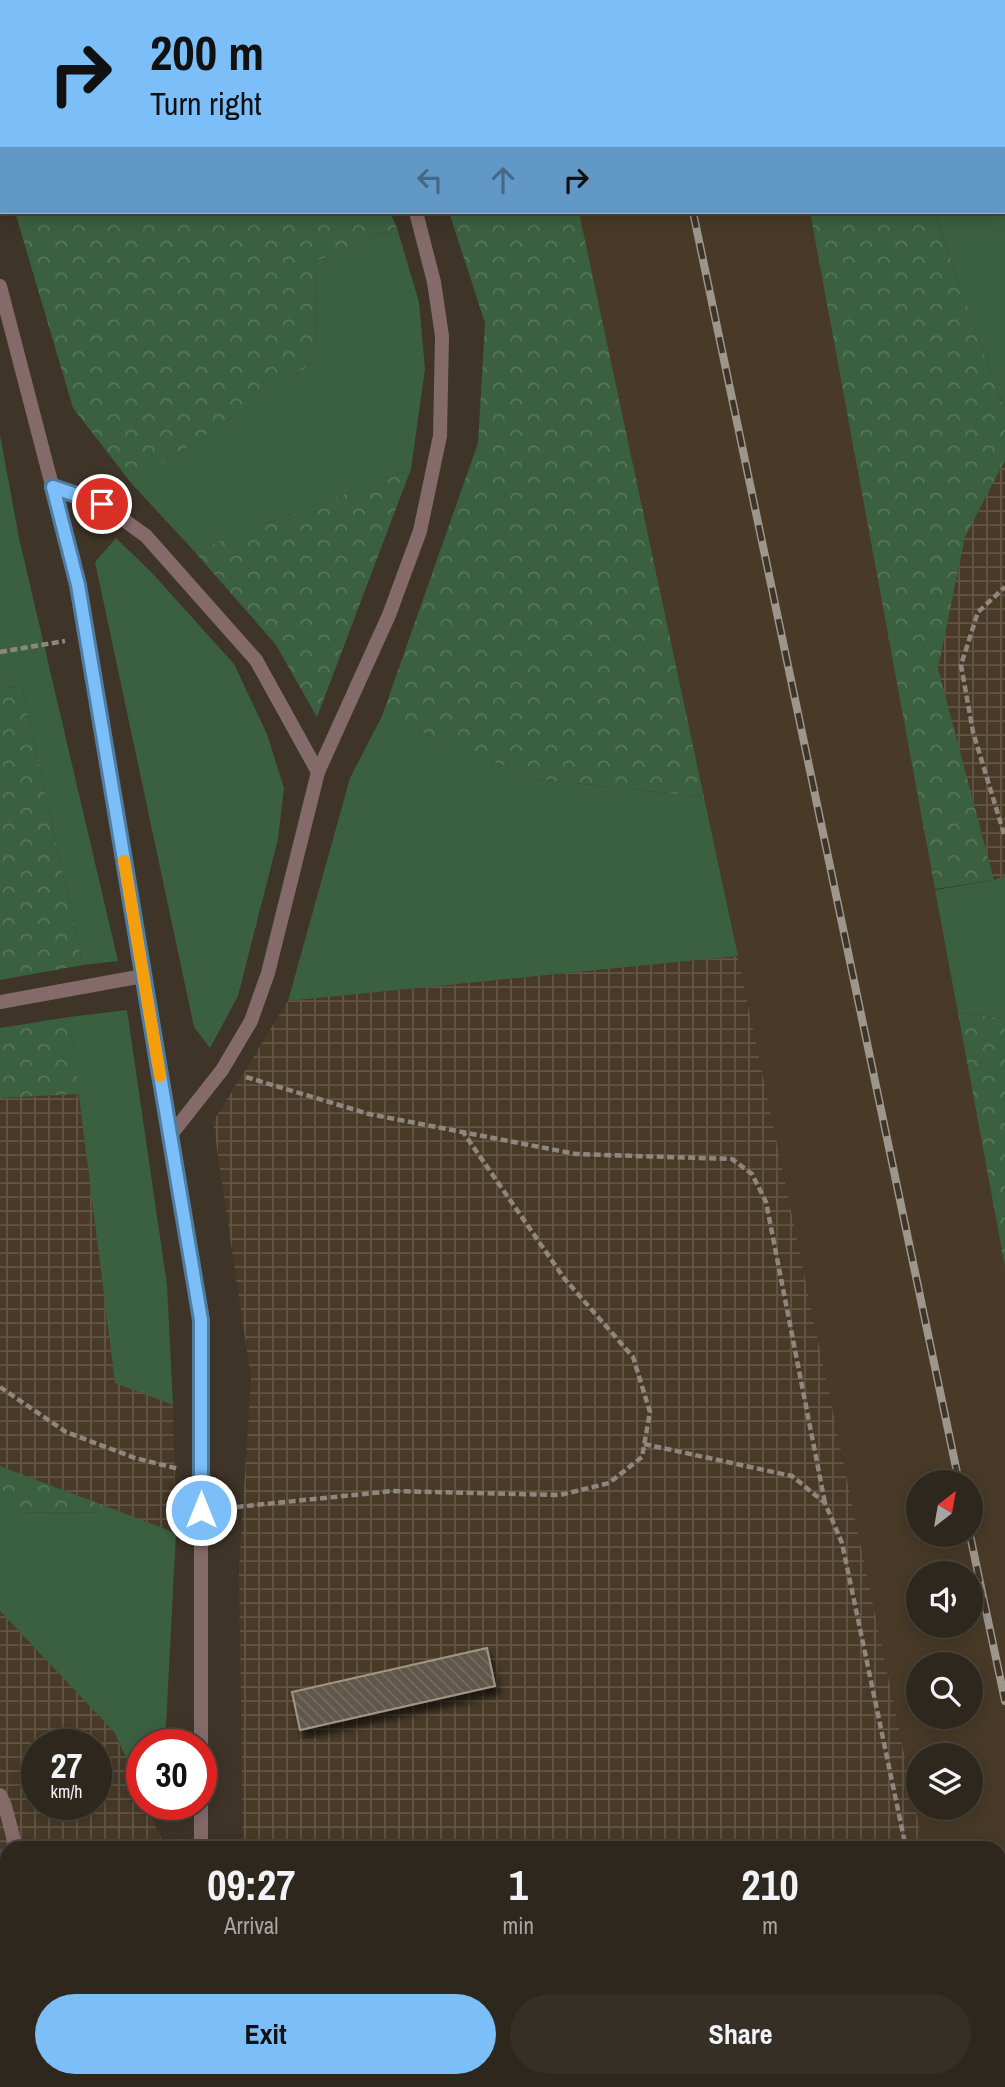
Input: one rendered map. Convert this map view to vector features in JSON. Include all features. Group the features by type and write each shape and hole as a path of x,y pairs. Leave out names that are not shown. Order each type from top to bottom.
{"street":[{"path":"170,1136 222,1070 251,1021 268,973 318,772 389,615 420,531 440,436 442,336 434,282 417,214"},
{"path":"0,286 78,585 201,1320 201,1729"},
{"path":"53,487 102,504 146,536 256,660 318,772"},
{"path":"0,1002 143,976"},
{"path":"0,1795 14,1841"},
{"path":"201,1820 201,1841"}],"path":[{"path":"1004,834 973,732 961,665 978,612 1005,587"},
{"path":"0,652 87,637"},
{"path":"222,1070 369,1114 576,1154 732,1159 752,1174 766,1202 825,1503 842,1543 905,1841"},
{"path":"201,1510 393,1491 560,1495 609,1483 642,1457 650,1412 634,1357 565,1278 463,1132"},
{"path":"0,1387 66,1432 135,1458 201,1475"},
{"path":"644,1444 792,1476 825,1503"}],"shaded area":[{"path":"579,214 810,214 1005,1267 1005,1841 923,1841 918,1820 983,1820 983,1743 906,1743 906,1762"},
{"path":"1005,460 1005,876 994,880 938,668 965,537"},
{"path":"738,956 906,1762 906,1820 918,1820 923,1841 243,1841 239,1569 251,1378 213,1122 288,1001"},
{"path":"79,1094 115,1382 173,1405 176,1533 0,1466 0,1098"},
{"path":"0,1611 111,1729 21,1729 21,1820 112,1820 112,1730 126,1758 126,1820 153,1820 161,1841 0,1841"}],"green space":[{"path":"16,214 391,214 397,228 316,261 317,360 132,484 73,408"},
{"path":"450,214 579,214 704,797 536,779 382,716 478,443 485,323"},
{"path":"810,214 935,214 1005,412 1005,460 965,537 938,668 994,880 935,889"},
{"path":"935,214 1005,214 1005,412"},
{"path":"397,228 419,302 425,369 411,469 194,551 132,484 317,360 316,261"},
{"path":"0,435 19,538 118,961 83,965 22,688 0,687"},
{"path":"411,469 317,717 276,645 194,551"},
{"path":"116,538 153,574 234,664 267,734 284,788 278,839 238,996 210,1048 194,1027 95,562"},
{"path":"0,687 22,688 83,965 0,980"},
{"path":"382,716 536,779 704,797 738,956 288,1001 350,778"},
{"path":"1005,876 1005,1018 958,1013 935,890"},
{"path":"127,1010 167,1285 173,1405 115,1383 69,1017"},
{"path":"958,1013 1005,1018 1005,1267"},
{"path":"69,1017 79,1094 0,1098 0,1028"},
{"path":"0,1466 121,1512 0,1513"},
{"path":"121,1512 176,1533 166,1729 126,1729 126,1758 112,1729 0,1611 0,1513"}],"building":[{"path":"487,1648 495,1686 300,1730 292,1692"}],"railway":[{"path":"693,214 956,1470"},
{"path":"973,1547 1005,1701"}],"slow traffic":[{"path":"124,861 160,1076"}],"route":[{"path":"102,504 53,487 78,585 201,1320 201,1510"}]}
